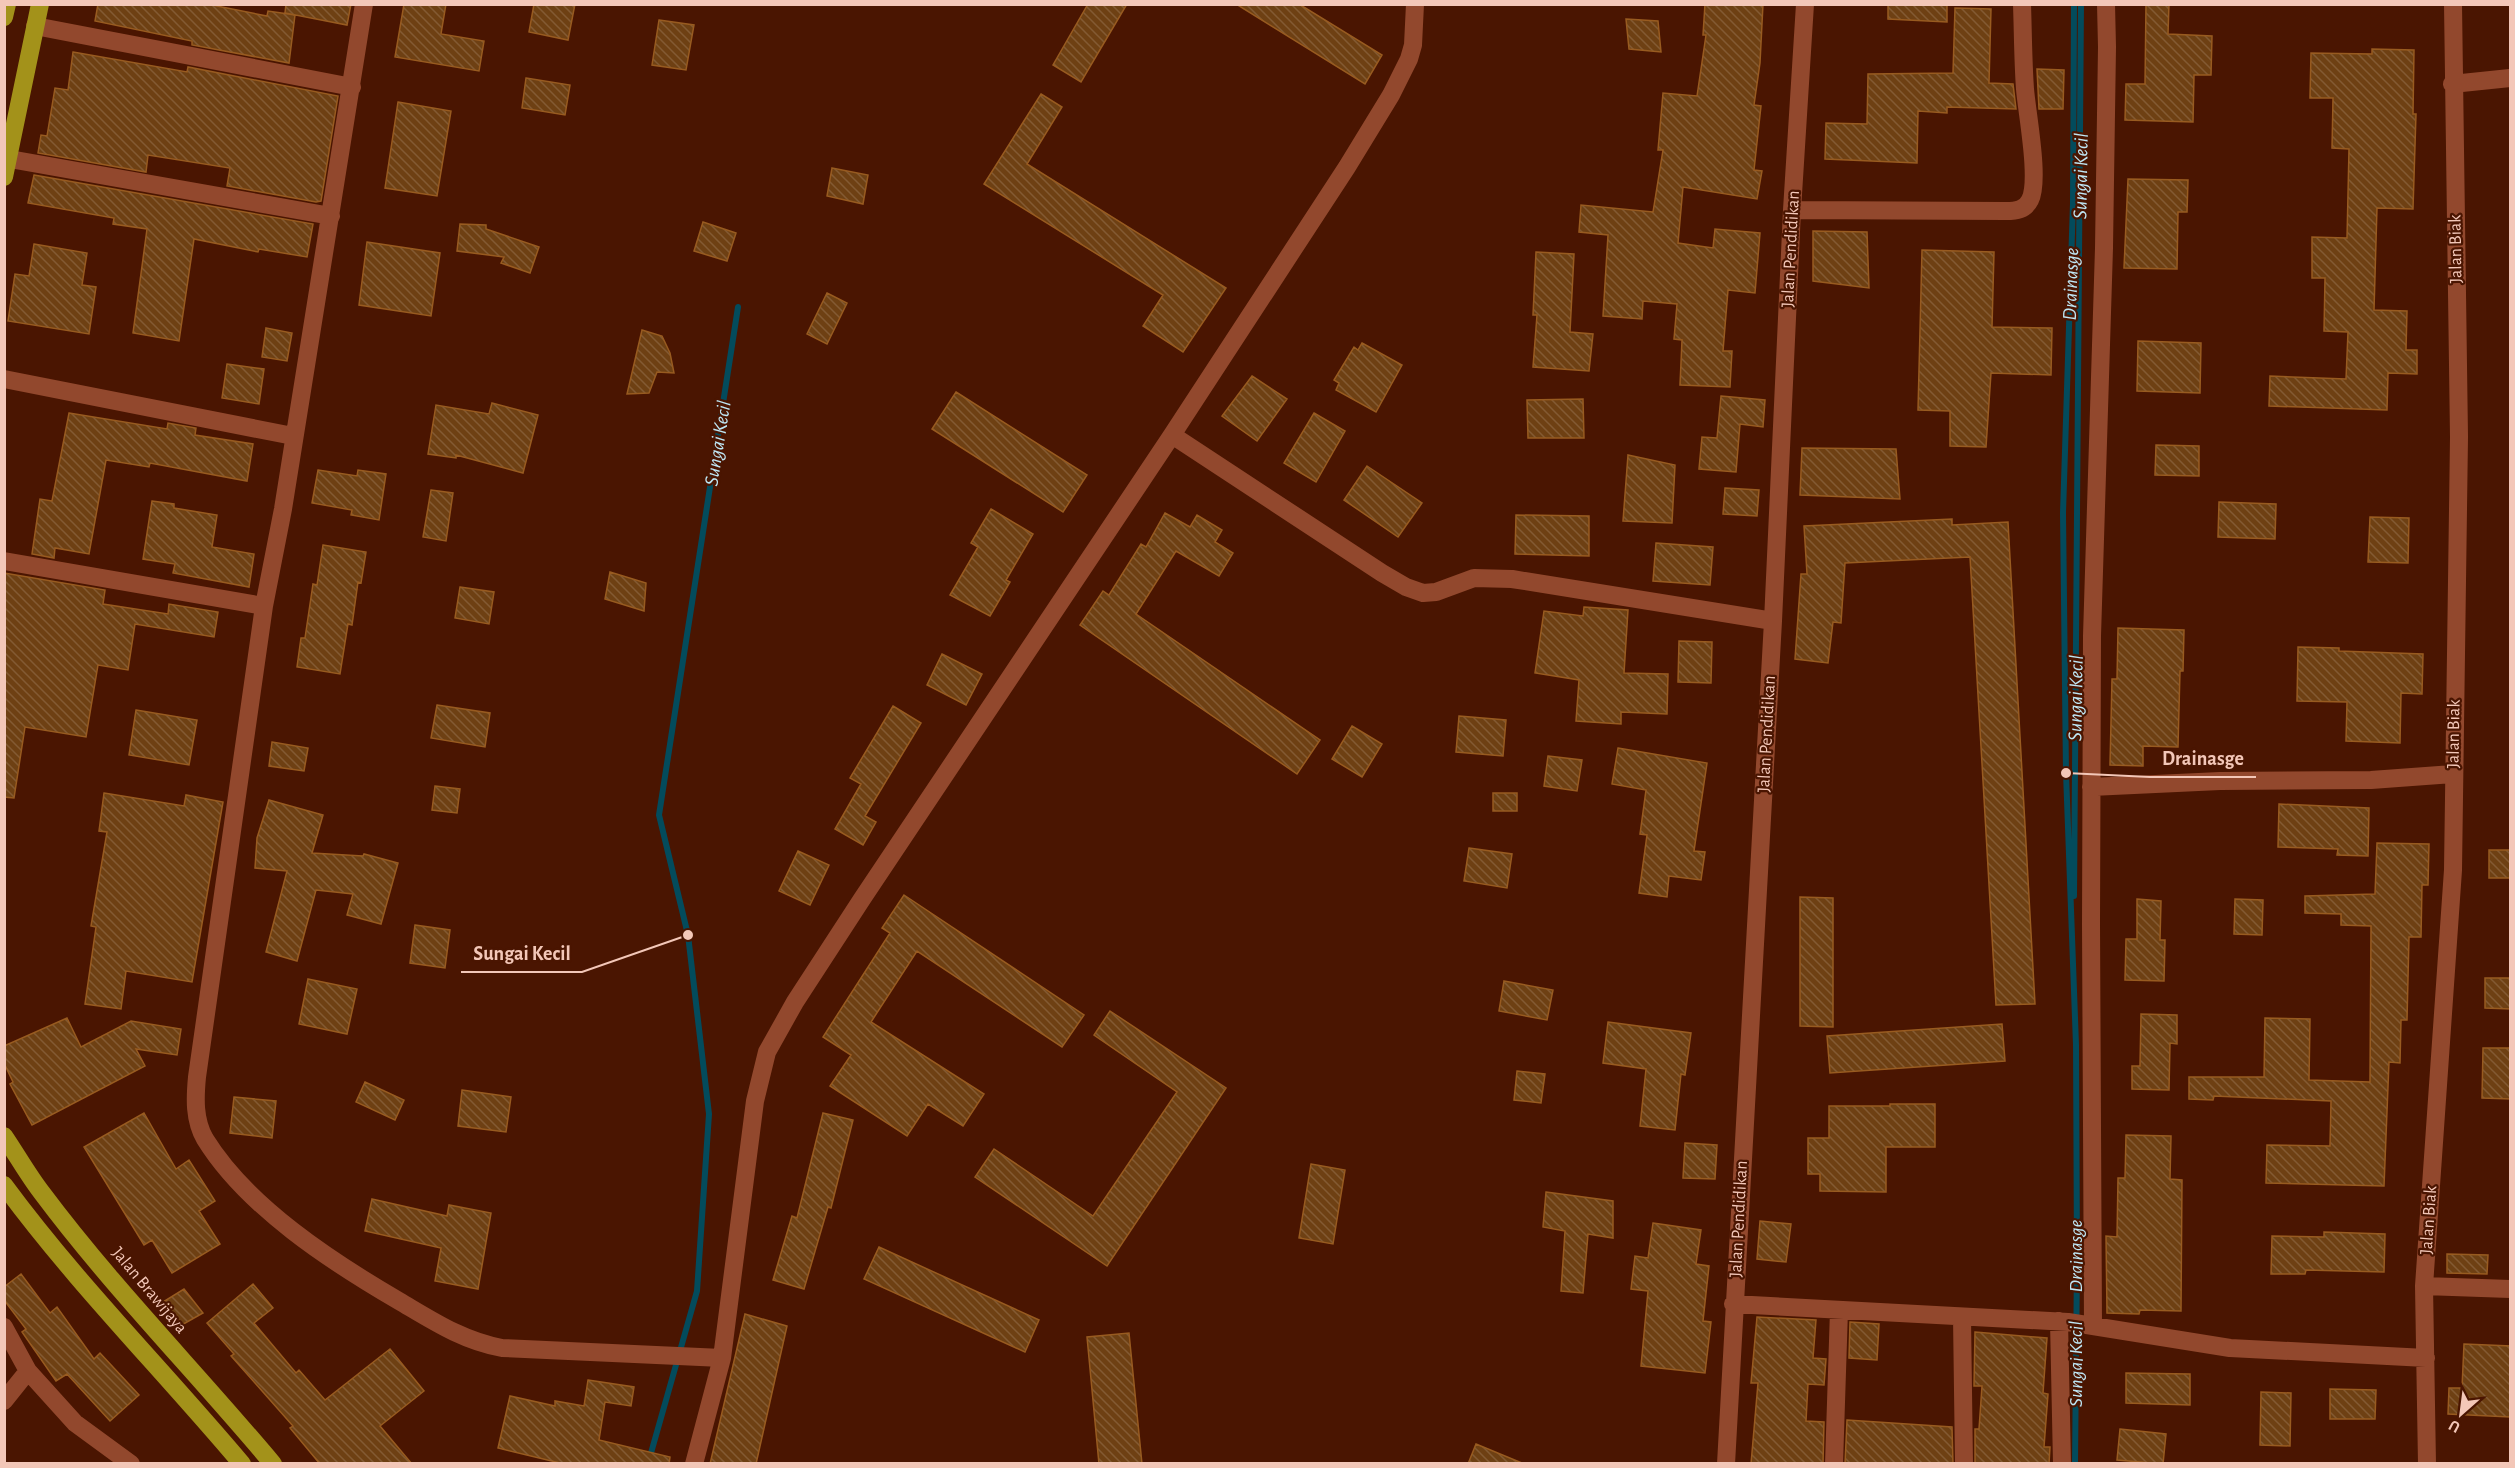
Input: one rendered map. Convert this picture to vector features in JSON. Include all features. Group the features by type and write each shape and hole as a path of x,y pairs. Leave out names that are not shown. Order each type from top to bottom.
{"highway":[{"path":"4,17 7,4"},
{"path":"4,177 10,122 39,4"},
{"name":"Jalan Brawijaya","path":"4,1136 41,1192 147,1322 216,1396 273,1464"},
{"path":"4,1185 65,1262 234,1461"}],"street":[{"path":"364,4 283,509 264,606 197,1077 196,1114 205,1139 253,1195 302,1238 359,1278 459,1335 481,1344 502,1348 722,1358"},
{"path":"694,1464 722,1358 755,1101 767,1052 795,1002 861,899 1172,435 1334,187 1391,95 1402,75 1413,45 1415,4"},
{"name":"Jalan Pendidikan","path":"1725,1464 1773,621 1792,210 1805,4"},
{"path":"1792,210 2006,211 2022,209 2033,192 2033,175 2025,86 2022,4"},
{"path":"2062,1464 2076,1323 2091,787 2092,636 2107,47 2106,4"},
{"name":"Jalan Biak","path":"2427,1464 2424,1286 2452,870 2458,436 2452,4"},
{"path":"35,26 352,87"},
{"path":"2452,84 2511,78"},
{"path":"6,158 331,216"},
{"path":"4,380 293,436"},
{"path":"1172,435 1382,573 1406,587 1423,593 1436,592 1474,578 1512,579 1773,621"},
{"path":"4,561 264,606"},
{"path":"2091,787 2220,781 2371,780 2453,774"},
{"path":"2424,1286 2511,1289"},
{"path":"1733,1304 2076,1323 2150,1337 2230,1348 2426,1358"},
{"path":"1834,1464 1839,1310"},
{"path":"1962,1317 1964,1464"},
{"path":"4,1327 28,1371 75,1423 131,1464"},
{"path":"4,1401 28,1371"}],"building":[{"path":"98,4 207,4 267,16 268,11 295,15 289,63 192,45 192,41 95,21"},
{"path":"286,4 351,4 347,25 285,13"},
{"path":"404,4 446,4 441,34 484,41 479,71 395,57"},
{"path":"534,4 575,4 568,40 529,32"},
{"path":"1088,4 1127,4 1081,82 1053,65"},
{"path":"1236,4 1299,4 1382,55 1365,84"},
{"path":"1705,4 1763,4 1760,63 1754,105 1761,106 1754,170 1762,171 1757,199 1683,187 1678,243 1713,248 1715,229 1760,233 1755,293 1728,290 1723,351 1732,351 1730,387 1680,385 1682,340 1674,339 1677,304 1643,301 1642,319 1603,316 1608,235 1579,232 1581,205 1653,212 1663,150 1658,150 1663,93 1697,96 1706,35 1703,35"},
{"path":"1888,4 1947,4 1947,22 1888,19"},
{"path":"2146,4 2169,4 2168,34 2212,36 2211,75 2194,75 2193,122 2125,120 2126,84 2145,84"},
{"path":"1955,8 1991,9 1989,83 2013,84 2016,109 1947,107 1947,113 1918,111 1917,163 1825,159 1826,123 1867,124 1868,74 1953,73"},
{"path":"1626,19 1658,21 1661,52 1629,49"},
{"path":"659,20 694,25 686,70 652,65"},
{"path":"2372,49 2414,50 2413,114 2416,114 2413,209 2377,208 2374,310 2407,311 2406,350 2417,350 2417,374 2388,373 2387,410 2269,406 2270,376 2346,379 2348,332 2324,331 2325,278 2312,278 2312,237 2347,238 2349,149 2332,148 2333,98 2310,98 2311,53 2372,54"},
{"path":"73,52 187,72 188,67 338,96 321,201 227,186 230,168 148,155 146,172 38,153 41,135 47,136 55,88 68,90"},
{"path":"2037,69 2064,70 2063,109 2039,109"},
{"path":"526,78 570,85 565,115 522,108"},
{"path":"1041,94 1062,107 1027,164 1226,288 1183,352 1143,326 1163,295 984,184"},
{"path":"398,102 451,111 437,196 385,188"},
{"path":"832,168 868,175 863,204 827,196"},
{"path":"34,175 313,224 307,257 259,249 258,252 194,239 179,341 133,333 147,229 113,224 114,218 28,203"},
{"path":"2128,179 2188,180 2187,212 2178,212 2177,269 2124,268"},
{"path":"703,222 736,233 727,261 694,251"},
{"path":"460,224 486,225 486,229 539,247 530,273 501,263 504,257 457,251"},
{"path":"1813,231 1867,232 1869,288 1813,281"},
{"path":"367,242 440,253 431,316 359,305"},
{"path":"34,244 87,253 82,285 96,287 89,334 8,321 15,274 29,276"},
{"path":"1922,250 1994,252 1992,327 2052,328 2051,375 1991,373 1986,447 1950,446 1950,411 1918,410"},
{"path":"1536,252 1574,254 1570,332 1593,334 1589,371 1533,367 1537,315 1533,315"},
{"path":"827,293 847,303 827,344 807,334"},
{"path":"266,328 292,333 287,361 262,357"},
{"path":"642,330 662,336 670,353 674,373 657,372 649,393 627,394"},
{"path":"2138,341 2201,343 2200,393 2137,391"},
{"path":"1362,343 1402,365 1376,412 1336,390 1339,383 1334,380 1354,347 1358,350"},
{"path":"227,364 264,369 259,404 222,398"},
{"path":"1252,376 1287,399 1257,441 1222,416"},
{"path":"956,392 1087,475 1063,512 932,429"},
{"path":"1721,396 1765,400 1763,427 1740,424 1736,472 1699,469 1702,437 1717,438"},
{"path":"1583,399 1584,438 1528,438 1527,400"},
{"path":"492,403 538,415 523,473 456,455 456,458 428,454 436,405 489,414"},
{"path":"69,413 167,429 168,423 196,428 195,435 253,444 247,481 150,463 149,467 106,460 89,554 55,548 54,558 32,554 40,499 52,501"},
{"path":"1314,413 1345,431 1316,482 1284,463"},
{"path":"2156,445 2199,446 2199,476 2155,475"},
{"path":"1802,448 1896,449 1900,499 1800,495"},
{"path":"1628,455 1675,465 1672,523 1623,521"},
{"path":"1367,466 1422,503 1398,537 1344,500"},
{"path":"318,470 357,476 358,470 386,474 379,520 351,515 352,510 312,503"},
{"path":"1725,488 1759,490 1757,516 1723,514"},
{"path":"431,490 453,493 446,541 423,537"},
{"path":"152,501 174,504 174,508 217,515 212,547 254,554 249,587 173,573 175,564 143,559"},
{"path":"2219,502 2276,504 2275,539 2218,537"},
{"path":"991,509 1033,534 1006,580 1010,582 990,616 950,595 978,547 971,543"},
{"path":"1165,513 1190,527 1197,515 1222,530 1215,542 1233,553 1219,576 1176,551 1136,614 1320,740 1297,774 1080,625 1103,591 1109,595 1141,544 1146,547"},
{"path":"1516,515 1589,516 1589,556 1515,554"},
{"path":"2370,517 2409,518 2408,563 2368,562"},
{"path":"1952,519 1952,525 2008,522 2035,1004 1996,1005 1970,557 1845,563 1841,623 1833,622 1828,663 1795,659 1801,574 1807,574 1804,526"},
{"path":"1656,543 1713,547 1710,585 1653,581"},
{"path":"323,545 366,552 361,583 358,582 352,625 348,624 340,674 297,667 301,638 305,638 313,584 317,585"},
{"path":"610,572 646,583 644,611 605,599"},
{"path":"4,573 105,590 103,604 168,614 169,604 218,612 214,637 135,624 128,670 98,665 86,737 25,727 14,798 4,797"},
{"path":"460,587 494,592 489,624 455,618"},
{"path":"1584,607 1628,610 1624,673 1668,674 1667,714 1621,712 1621,724 1576,721 1579,680 1535,673 1544,611 1583,616"},
{"path":"2118,628 2184,630 2183,671 2180,671 2178,747 2143,746 2143,766 2110,765 2112,679 2117,679"},
{"path":"1679,641 1712,642 1711,683 1678,682"},
{"path":"2298,647 2423,654 2422,694 2401,693 2400,743 2346,741 2347,702 2297,701"},
{"path":"942,654 982,674 966,705 927,685"},
{"path":"437,705 490,713 485,747 431,738"},
{"path":"893,706 921,723 865,816 876,822 863,845 835,829 861,784 850,778"},
{"path":"136,710 197,720 189,765 129,755"},
{"path":"1459,716 1506,720 1503,756 1456,752"},
{"path":"1352,726 1382,744 1362,777 1332,759"},
{"path":"272,742 308,748 304,771 269,766"},
{"path":"1618,748 1707,763 1694,851 1705,852 1701,880 1669,876 1667,897 1639,893 1647,835 1640,834 1646,790 1612,784"},
{"path":"1548,756 1582,760 1577,791 1544,786"},
{"path":"435,786 460,789 457,813 432,810"},
{"path":"104,793 184,806 186,795 223,802 192,982 126,971 121,1009 85,1004 96,927 91,926 107,832 99,831"},
{"path":"1493,793 1517,793 1517,811 1493,811"},
{"path":"269,800 323,815 312,853 363,856 364,854 398,863 381,924 347,915 353,894 316,890 297,961 266,952 287,871 255,868 257,838"},
{"path":"2279,804 2369,808 2368,856 2337,855 2338,849 2278,847"},
{"path":"2377,843 2429,844 2428,885 2422,885 2421,937 2409,937 2407,1020 2401,1020 2400,1063 2389,1062 2384,1186 2266,1183 2267,1145 2330,1146 2331,1101 2214,1096 2213,1100 2189,1099 2189,1077 2264,1077 2265,1018 2310,1019 2309,1080 2370,1082 2371,926 2341,925 2341,914 2305,913 2305,896 2375,894"},
{"path":"1469,848 1512,854 1507,888 1464,881"},
{"path":"2489,850 2511,850 2511,878 2489,878"},
{"path":"798,851 829,865 810,905 779,891"},
{"path":"904,895 1084,1015 1062,1047 917,951 871,1022 984,1094 963,1126 928,1104 907,1136 830,1086 851,1055 823,1037 890,933 882,928"},
{"path":"1800,897 1833,898 1833,1027 1800,1026"},
{"path":"2137,899 2161,901 2160,940 2165,940 2164,981 2125,980 2126,939 2137,939"},
{"path":"2235,899 2263,900 2262,935 2234,934"},
{"path":"415,925 450,930 445,968 410,963"},
{"path":"2485,978 2511,978 2511,1009 2485,1008"},
{"path":"308,979 357,989 347,1034 299,1024"},
{"path":"1504,981 1553,990 1547,1020 1499,1011"},
{"path":"1110,1011 1226,1088 1107,1266 975,1177 994,1149 1093,1216 1177,1092 1094,1035"},
{"path":"2141,1014 2177,1015 2177,1044 2170,1043 2169,1090 2132,1089 2132,1066 2140,1066"},
{"path":"67,1018 81,1047 131,1021 181,1029 177,1055 136,1049 145,1066 32,1125 10,1084 13,1082 4,1063 4,1046"},
{"path":"1608,1022 1691,1033 1685,1075 1681,1074 1675,1130 1640,1126 1646,1069 1603,1063"},
{"path":"2002,1024 2005,1061 1830,1073 1827,1036"},
{"path":"2483,1048 2511,1048 2511,1099 2482,1098"},
{"path":"1517,1071 1545,1074 1541,1103 1514,1100"},
{"path":"365,1082 404,1100 395,1120 356,1102"},
{"path":"462,1090 511,1097 506,1132 458,1126"},
{"path":"234,1097 276,1101 272,1138 230,1133"},
{"path":"1890,1104 1935,1104 1935,1147 1886,1147 1886,1192 1820,1191 1820,1174 1808,1174 1808,1138 1829,1138 1829,1106 1890,1106"},
{"path":"144,1113 176,1169 189,1160 215,1201 199,1211 220,1244 172,1273 152,1240 144,1245 84,1147"},
{"path":"823,1113 853,1120 831,1208 828,1207 804,1289 773,1280 792,1216 797,1218"},
{"path":"2126,1135 2171,1136 2170,1179 2182,1180 2181,1311 2140,1310 2139,1314 2107,1313 2106,1236 2117,1237 2118,1178 2125,1178"},
{"path":"1685,1143 1717,1145 1715,1179 1683,1178"},
{"path":"1311,1164 1345,1170 1333,1244 1299,1238"},
{"path":"1546,1192 1613,1201 1613,1238 1588,1234 1583,1293 1561,1291 1565,1231 1543,1227"},
{"path":"372,1199 447,1216 449,1205 491,1213 478,1289 435,1281 441,1248 365,1231"},
{"path":"1760,1221 1791,1224 1786,1262 1757,1259"},
{"path":"1653,1223 1701,1230 1696,1264 1709,1266 1703,1321 1711,1322 1705,1373 1641,1366 1648,1291 1631,1289 1635,1256 1648,1258"},
{"path":"2324,1232 2385,1234 2384,1272 2306,1270 2305,1274 2271,1274 2272,1236 2324,1237"},
{"path":"879,1247 1039,1320 1025,1352 864,1279"},
{"path":"2447,1254 2488,1255 2487,1274 2447,1273"},
{"path":"21,1274 50,1313 57,1307 94,1359 100,1353 139,1395 110,1421 67,1374 56,1381 22,1332 26,1329 4,1300 4,1287"},
{"path":"253,1284 273,1308 254,1323 296,1373 299,1370 325,1400 390,1349 424,1391 380,1426 412,1464 320,1464 290,1428 293,1426 231,1356 234,1354 207,1323"},
{"path":"184,1289 203,1313 180,1326 163,1302"},
{"path":"745,1314 787,1326 756,1464 710,1464"},
{"path":"1757,1317 1816,1320 1813,1358 1826,1359 1824,1385 1808,1384 1806,1421 1824,1422 1823,1464 1751,1464 1758,1383 1751,1383"},
{"path":"1850,1322 1879,1324 1877,1360 1849,1358"},
{"path":"1975,1332 2047,1338 2043,1393 2048,1394 2044,1447 2050,1447 2049,1464 1975,1464 1975,1429 1979,1429 1982,1386 1974,1386"},
{"path":"1129,1333 1142,1464 1099,1464 1087,1337"},
{"path":"2464,1344 2511,1346 2510,1417 2448,1414 2449,1388 2462,1388"},
{"path":"2126,1373 2190,1374 2190,1405 2126,1403"},
{"path":"588,1380 634,1387 631,1406 605,1402 599,1440 670,1457 669,1464 564,1464 498,1448 510,1396 555,1406 555,1401 584,1406"},
{"path":"2330,1389 2376,1390 2375,1419 2330,1419"},
{"path":"2261,1392 2291,1393 2290,1446 2260,1445"},
{"path":"1847,1420 1952,1427 1953,1464 1845,1464"},
{"path":"2120,1429 2166,1434 2163,1464 2117,1460"},
{"path":"1476,1444 1522,1463 1522,1464 1468,1464"}],"waterway":[{"name":"Drainasge","path":"2074,4 2073,203 2063,513 2066,773 2076,1045 2075,1464"},
{"name":"Sungai Kecil","path":"2074,896 2081,4"},
{"name":"Sungai Kecil","path":"649,1460 697,1291 709,1114 688,935 659,815 738,307"}],"place":[{"name":"Drainasge","path":"2066,773"},
{"name":"Sungai Kecil","path":"688,935"}]}
